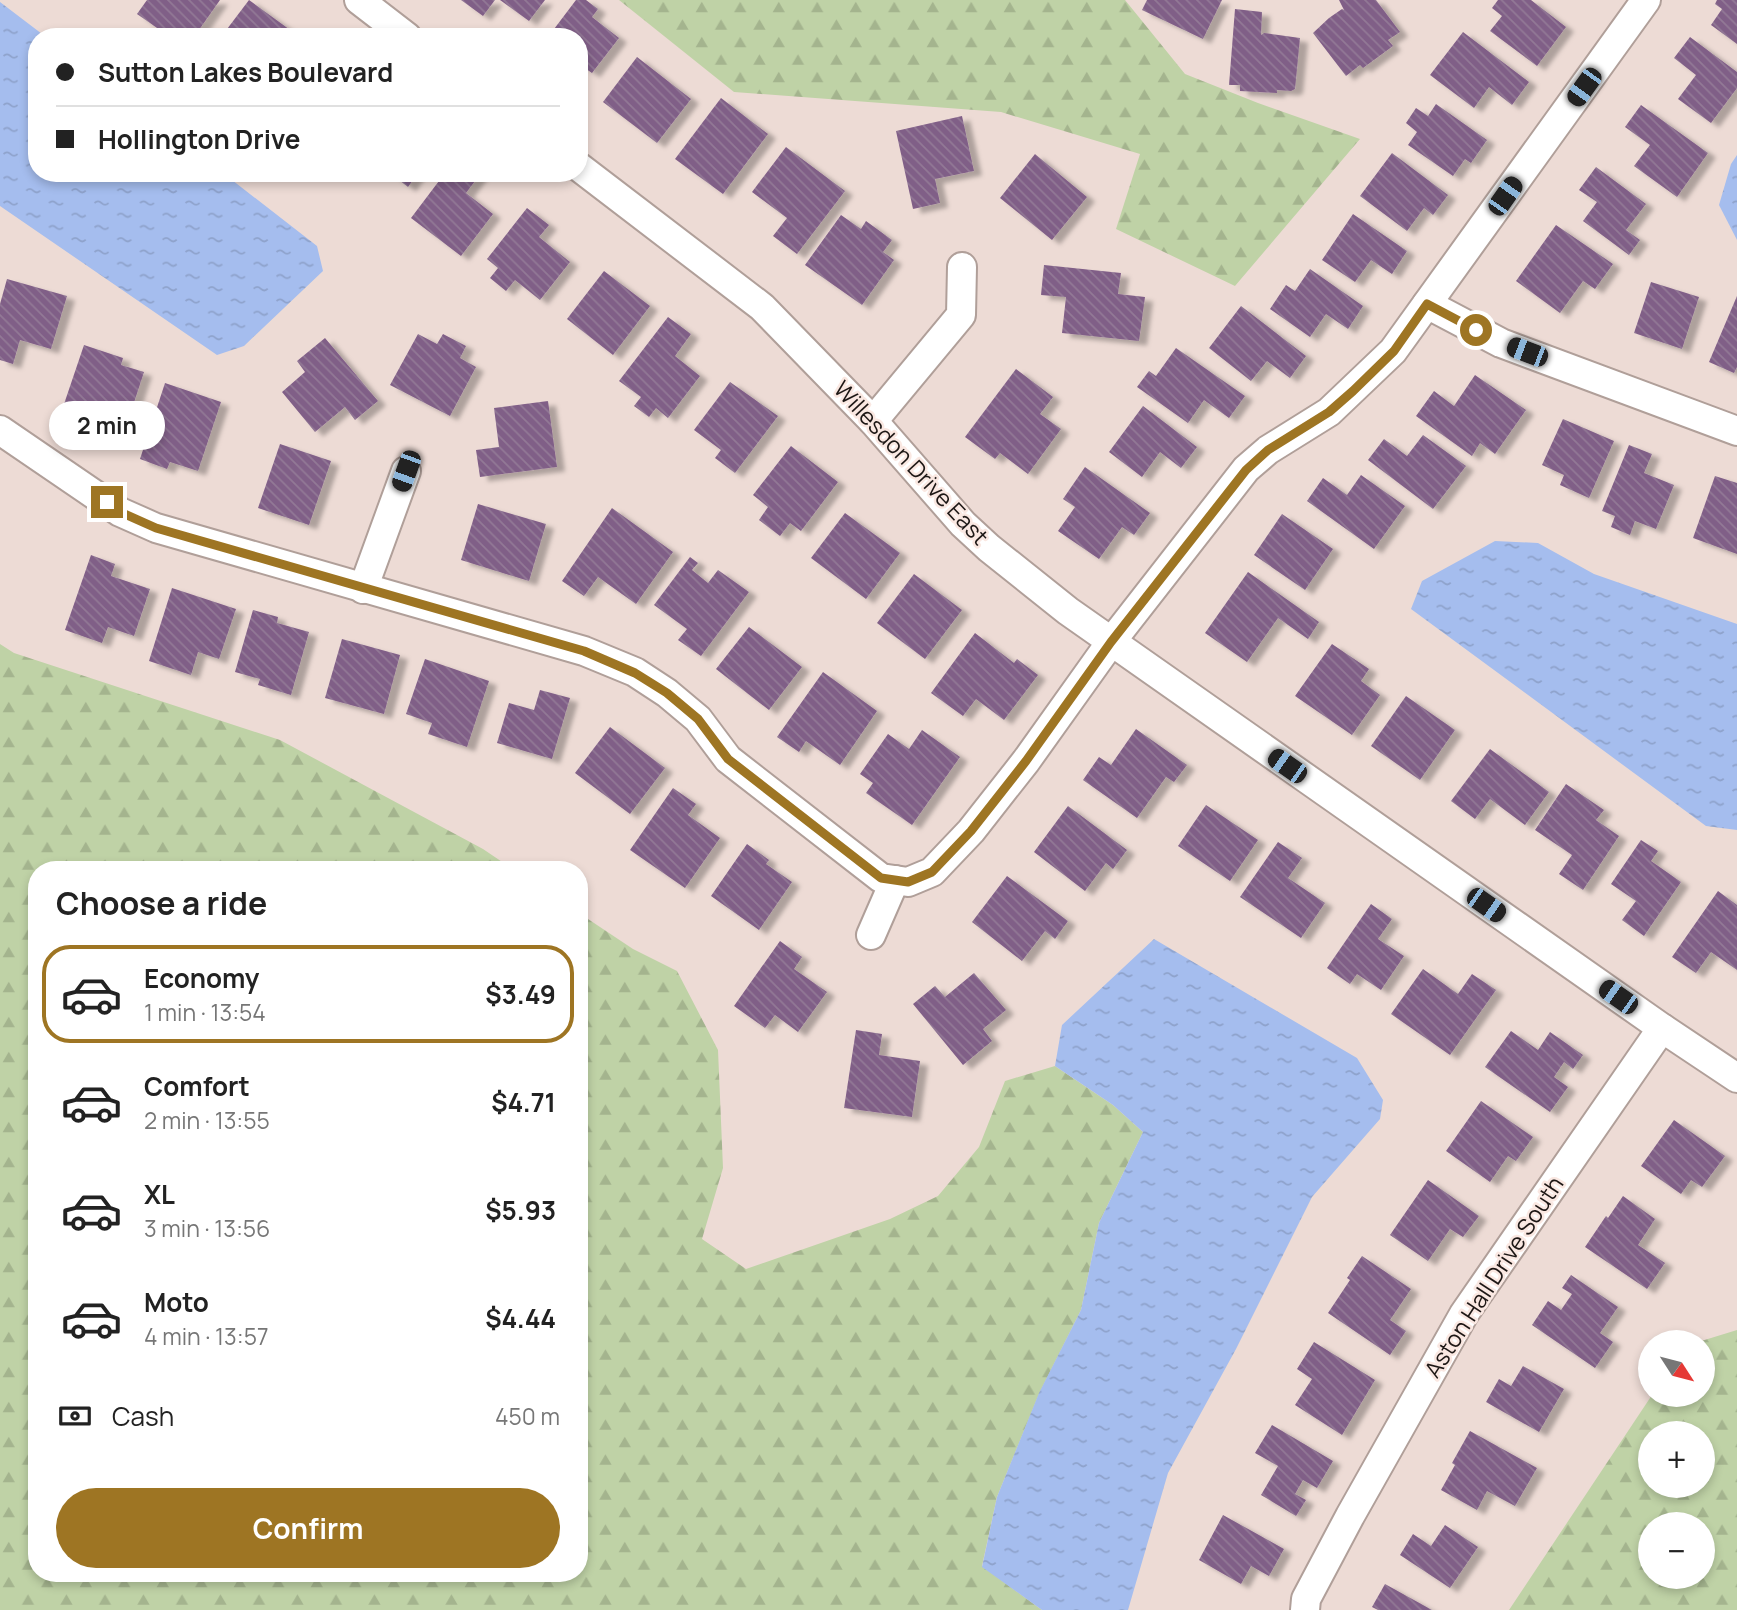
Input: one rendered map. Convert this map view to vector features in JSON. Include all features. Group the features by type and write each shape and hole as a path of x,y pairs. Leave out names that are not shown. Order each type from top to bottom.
{"street":[{"path":"359,0 395,28"},
{"path":"0,430 120,512 156,528 584,651 635,673 667,693 698,719 728,759 888,879 908,882 932,872 971,831 1026,761 1111,642 1246,470 1268,450 1329,412 1394,351 1646,0"},
{"name":"Willesdon Drive East","path":"588,174 762,307 873,421 963,524 999,556 1111,642 1737,1078"},
{"path":"873,421 961,315 962,267"},
{"path":"1427,304 1501,343 1737,431"},
{"path":"363,589 406,471"},
{"path":"871,935 888,879"},
{"name":"Aston Hall Drive South","path":"1305,1610 1306,1599 1350,1516 1464,1314 1662,1028"}],"green space":[{"path":"619,0 1125,0 1185,74 1360,139 1235,286 1116,229 1140,154 1001,112 734,92"},
{"path":"0,644 14,653 280,740 501,861 28,861 28,1582 588,1582 588,919 633,949 677,971 718,1050 723,1168 702,1239 746,1269 890,1219 938,1196 979,1147 1005,1081 1055,1066 1113,1105 1143,1132 1099,1223 1081,1310 1039,1394 997,1497 982,1566 1042,1610 0,1610"},
{"path":"1737,1330 1737,1610 1509,1610 1644,1407 1715,1407 1715,1337"}],"water":[{"path":"0,2 34,28 28,28 28,182 235,182 317,246 323,271 244,346 217,355 0,206"},
{"path":"1737,155 1737,240 1719,205 1731,164"},
{"path":"1495,541 1538,543 1594,574 1737,624 1737,830 1706,826 1411,609 1422,581"},
{"path":"1154,939 1357,1058 1383,1100 1380,1119 1312,1197 1236,1349 1168,1473 1128,1610 1042,1610 982,1567 997,1497 1039,1393 1081,1310 1099,1223 1143,1132 1113,1105 1055,1066 1062,1025"}],"building":[{"path":"147,0 220,0 200,28 157,28 137,14"},
{"path":"249,0 287,28 228,28"},
{"path":"461,0 495,0 483,16"},
{"path":"500,0 545,0 529,21"},
{"path":"576,0 586,0 598,9 592,17 619,38 592,73 588,70 588,28 555,28"},
{"path":"1147,0 1222,0 1203,39 1142,10"},
{"path":"1339,0 1376,0 1400,32 1388,40 1393,46 1363,68 1360,65 1346,76 1313,33 1329,18 1344,10"},
{"path":"1498,0 1531,0 1566,27 1537,66 1490,31 1502,16 1492,8"},
{"path":"1717,0 1737,0 1737,44 1711,25 1722,9 1715,4"},
{"path":"1235,9 1262,12 1261,35 1264,33 1300,38 1295,89 1277,90 1277,93 1240,91 1240,85 1229,85"},
{"path":"1463,32 1529,82 1512,105 1489,87 1474,108 1430,75"},
{"path":"1690,37 1737,72 1737,88 1711,123 1678,99 1696,75 1674,58"},
{"path":"637,57 691,99 657,143 603,102"},
{"path":"721,98 768,134 723,194 675,159"},
{"path":"1436,104 1487,140 1471,163 1465,159 1453,176 1408,145 1417,132 1406,123 1416,108 1428,116"},
{"path":"1641,105 1708,153 1677,197 1634,166 1650,145 1625,127"},
{"path":"962,116 974,171 935,179 940,203 913,209 896,131"},
{"path":"786,147 845,191 797,254 773,236 787,218 752,192"},
{"path":"1392,153 1448,195 1433,215 1424,208 1407,231 1360,196"},
{"path":"1035,154 1087,197 1052,240 1000,198"},
{"path":"1596,167 1646,204 1626,230 1640,240 1629,255 1583,221 1597,202 1579,190"},
{"path":"438,182 474,182 466,193 493,214 461,256 411,218"},
{"path":"527,208 549,225 539,237 570,262 540,300 515,280 506,291 490,278 498,268 487,259"},
{"path":"1353,214 1407,251 1392,274 1371,260 1355,282 1322,260"},
{"path":"841,215 861,229 866,221 892,240 883,252 894,260 862,305 805,265"},
{"path":"1556,225 1613,264 1595,289 1583,281 1560,313 1516,281"},
{"path":"1044,265 1121,273 1118,294 1145,297 1139,341 1062,333 1066,297 1041,295"},
{"path":"1310,269 1363,306 1348,329 1326,314 1310,337 1270,309 1286,285 1295,291"},
{"path":"604,271 650,306 613,355 567,319"},
{"path":"7,279 67,296 51,349 20,340 13,364 0,360 0,304"},
{"path":"1651,282 1699,297 1682,349 1634,333"},
{"path":"1737,296 1737,367 1734,373 1709,362"},
{"path":"1241,306 1306,356 1290,378 1267,361 1251,381 1209,348"},
{"path":"668,317 691,334 675,356 700,376 668,418 656,408 649,417 634,406 641,397 619,381"},
{"path":"418,334 437,344 443,334 466,346 460,358 476,367 450,416 390,385"},
{"path":"325,338 378,401 355,420 345,407 315,432 282,392 305,372 297,361"},
{"path":"84,345 123,358 121,365 144,372 126,427 63,407"},
{"path":"1176,348 1245,396 1229,418 1204,400 1188,423 1137,387 1149,371 1156,376"},
{"path":"1016,369 1053,397 1040,414 1061,429 1028,474 1000,453 995,459 965,437"},
{"path":"1475,375 1526,410 1495,454 1480,443 1472,456 1416,416 1434,391 1454,406"},
{"path":"730,382 778,416 735,473 715,458 721,450 694,430"},
{"path":"165,383 221,402 198,471 170,462 167,469 140,459"},
{"path":"548,401 557,467 480,477 476,450 499,447 494,408"},
{"path":"1143,406 1197,447 1181,468 1160,452 1142,477 1109,452"},
{"path":"1563,419 1614,441 1589,498 1560,485 1564,475 1542,465"},
{"path":"1423,435 1466,466 1433,509 1368,460 1384,439 1407,456"},
{"path":"280,444 331,461 309,525 258,508"},
{"path":"1629,445 1652,454 1644,473 1674,485 1656,529 1635,521 1630,535 1611,527 1615,516 1602,511"},
{"path":"791,446 838,482 801,531 790,523 780,536 759,520 768,507 753,495"},
{"path":"1085,467 1150,513 1134,535 1122,527 1099,559 1058,531 1075,507 1063,499"},
{"path":"1361,475 1405,506 1374,549 1307,501 1323,478 1347,495"},
{"path":"1715,476 1737,483 1737,554 1693,538"},
{"path":"478,504 546,524 529,581 461,560"},
{"path":"612,508 673,552 636,604 598,577 584,596 562,581"},
{"path":"845,513 900,553 866,599 811,558"},
{"path":"1282,514 1333,549 1305,590 1254,555"},
{"path":"91,555 115,564 111,576 150,589 134,636 108,627 102,643 65,630"},
{"path":"690,557 698,563 692,570 708,583 718,570 749,592 701,656 678,640 687,629 654,605"},
{"path":"1248,572 1319,622 1308,639 1278,618 1247,662 1205,633"},
{"path":"914,574 962,610 925,659 877,623"},
{"path":"172,588 236,609 219,659 198,652 191,675 149,661"},
{"path":"253,610 278,617 277,623 309,632 291,695 258,685 260,679 235,672"},
{"path":"749,627 802,667 769,710 716,669"},
{"path":"975,633 1014,663 1017,659 1038,675 1004,720 976,699 963,716 931,693"},
{"path":"342,639 400,655 384,714 325,698"},
{"path":"1332,644 1369,669 1361,681 1380,695 1352,735 1295,696"},
{"path":"425,659 489,681 467,747 428,734 432,723 406,714"},
{"path":"823,672 877,711 840,765 806,741 799,752 777,737"},
{"path":"540,690 570,698 552,759 497,743 509,703 534,710"},
{"path":"1406,696 1455,730 1420,780 1371,746"},
{"path":"610,727 665,768 630,814 575,773"},
{"path":"1136,729 1187,765 1174,782 1166,777 1137,818 1083,780 1099,757 1111,765"},
{"path":"922,730 960,757 912,825 866,793 873,783 860,774 888,734 909,749"},
{"path":"1490,749 1549,792 1525,825 1490,799 1475,819 1451,801"},
{"path":"1566,784 1604,810 1596,820 1619,836 1583,890 1559,874 1572,855 1535,830"},
{"path":"673,788 696,804 688,815 720,838 685,888 630,850"},
{"path":"1206,805 1258,840 1230,881 1178,846"},
{"path":"1068,806 1127,850 1113,869 1106,863 1085,891 1034,852"},
{"path":"1641,840 1658,851 1651,861 1681,882 1644,936 1622,920 1636,901 1611,884"},
{"path":"1278,842 1302,858 1288,878 1325,903 1301,938 1240,897"},
{"path":"747,844 769,860 766,864 792,882 759,930 711,896"},
{"path":"1007,876 1068,921 1055,939 1045,931 1022,961 972,922"},
{"path":"1718,891 1737,905 1737,970 1711,952 1696,973 1672,957"},
{"path":"1371,904 1392,919 1378,939 1404,956 1381,990 1357,974 1350,984 1327,968"},
{"path":"780,941 802,957 794,969 827,992 798,1032 775,1015 765,1028 734,1006"},
{"path":"1423,969 1458,994 1472,974 1496,990 1450,1055 1391,1014"},
{"path":"974,973 1006,1010 983,1029 992,1041 963,1065 913,1004 935,986 945,997"},
{"path":"856,1030 882,1034 879,1055 920,1061 912,1117 844,1108"},
{"path":"1511,1031 1538,1050 1550,1032 1583,1055 1573,1069 1564,1062 1554,1077 1568,1087 1550,1112 1485,1067"},
{"path":"1481,1101 1533,1137 1516,1161 1508,1156 1490,1182 1446,1151"},
{"path":"1674,1120 1725,1156 1702,1187 1691,1180 1681,1194 1641,1166"},
{"path":"1428,1180 1479,1216 1463,1237 1450,1229 1428,1261 1390,1235"},
{"path":"1623,1196 1655,1219 1638,1245 1665,1263 1647,1289 1585,1247"},
{"path":"1362,1256 1411,1289 1390,1320 1406,1331 1390,1355 1328,1313"},
{"path":"1571,1275 1618,1307 1600,1333 1613,1342 1595,1368 1532,1325 1548,1301 1561,1310 1572,1294 1562,1288"},
{"path":"1314,1342 1375,1380 1342,1435 1295,1405 1312,1379 1297,1369"},
{"path":"1523,1366 1564,1389 1539,1432 1486,1402 1499,1379 1511,1386"},
{"path":"1272,1425 1333,1461 1317,1488 1303,1480 1295,1494 1306,1500 1296,1516 1261,1495 1278,1466 1255,1453"},
{"path":"1470,1431 1537,1468 1515,1506 1487,1491 1477,1510 1441,1490"},
{"path":"1223,1515 1284,1549 1269,1576 1251,1566 1241,1584 1199,1560"},
{"path":"1445,1525 1478,1547 1450,1588 1400,1555 1413,1534 1431,1546"},
{"path":"1385,1584 1432,1610 1378,1610 1372,1607"}],"route":[{"path":"107,502 120,512 156,528 584,651 635,673 667,693 698,719 728,759 881,878 908,882 932,872 971,831 1026,761 1111,642 1246,470 1268,450 1329,412 1353,391 1394,351 1427,304 1476,330"}]}
